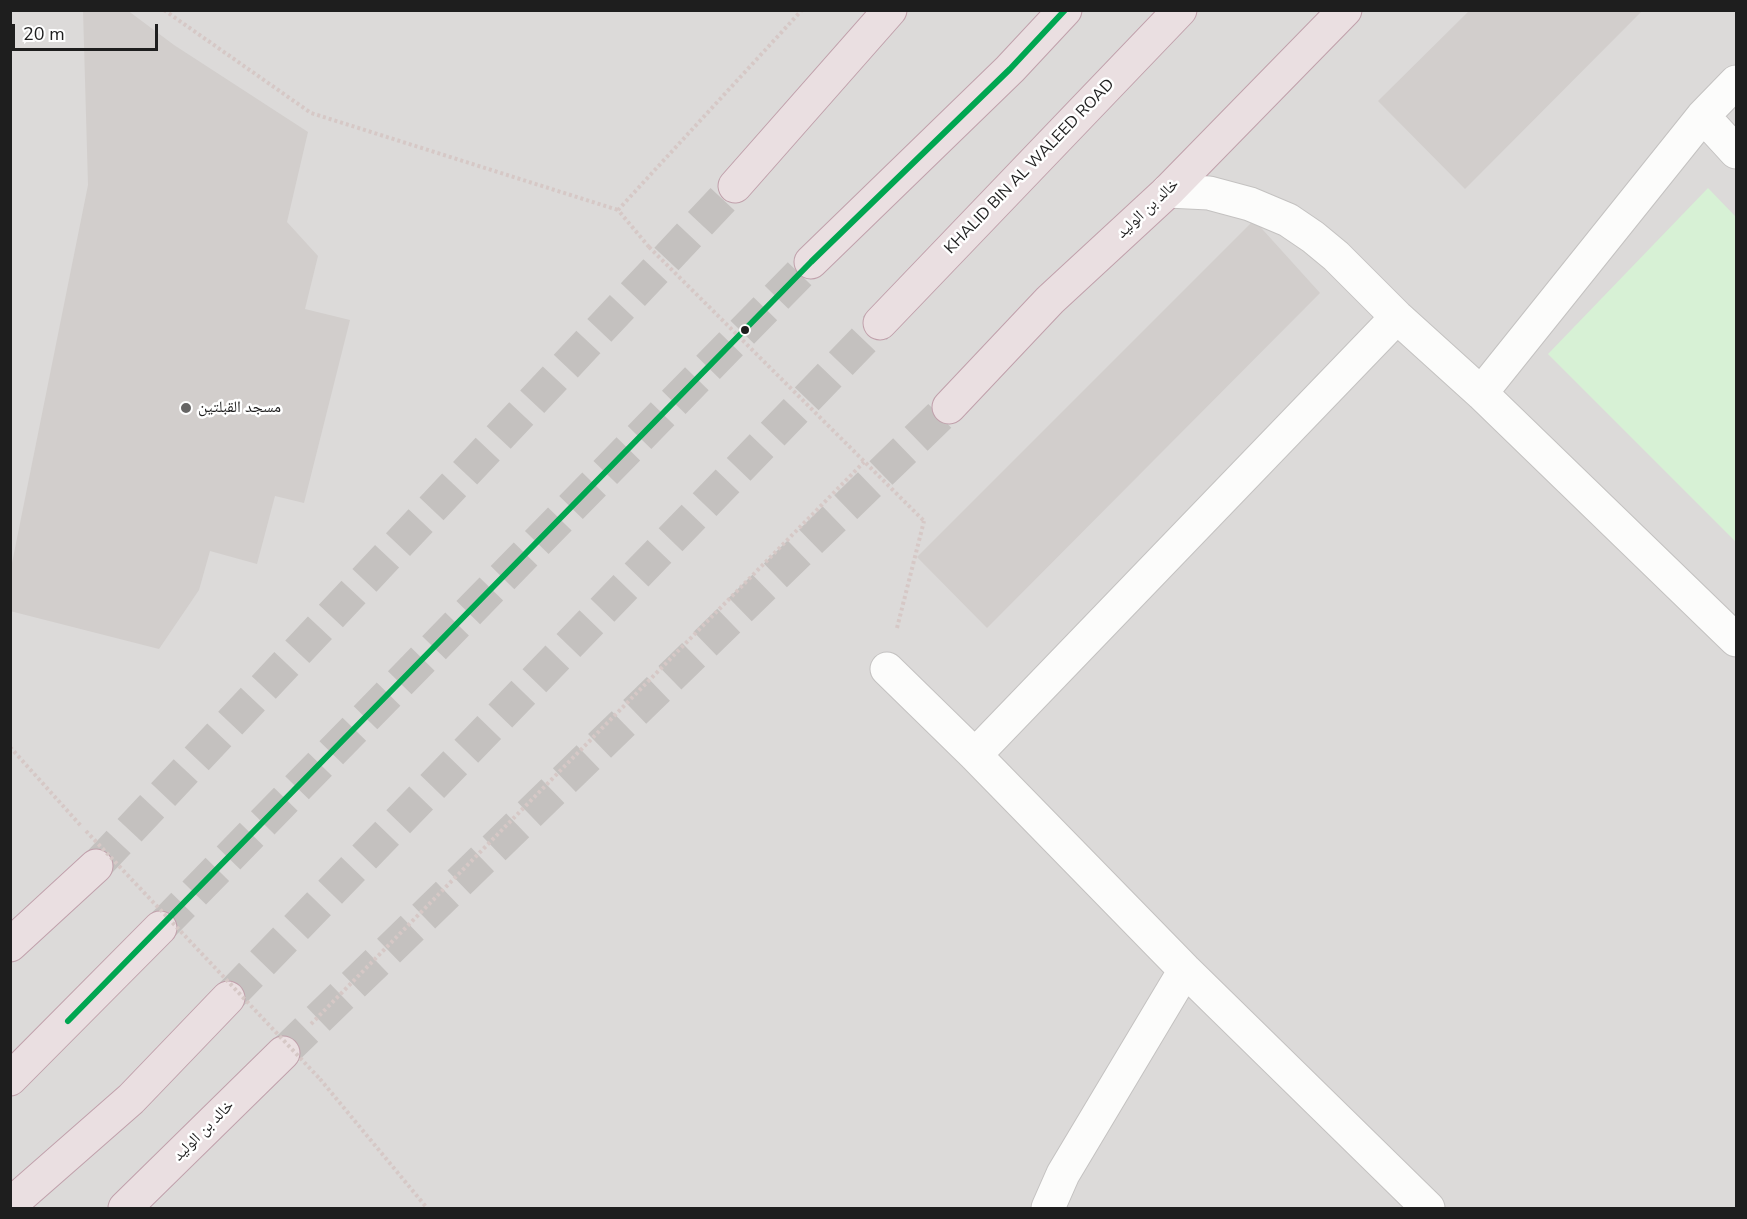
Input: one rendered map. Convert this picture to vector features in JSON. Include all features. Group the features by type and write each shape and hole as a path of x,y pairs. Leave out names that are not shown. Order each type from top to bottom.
{"highway":[{"path":"735,186 890,10"},
{"path":"811,262 1010,69 1065,10"},
{"name":"KHALID BIN AL WALEED ROAD","path":"880,322 1180,10"},
{"name":"خالد بن الوليد","path":"949,407 1050,300 1168,191 1345,10"},
{"path":"10,945 96,866"},
{"path":"10,1079 160,928"},
{"path":"10,1205 131,1099 228,998"},
{"name":"خالد بن الوليد","path":"125,1209 287,1048"}],"street":[{"path":"1481,393 1703,116 1737,82"},
{"path":"1703,116 1737,152"},
{"path":"1168,191 1209,194 1250,204 1288,220 1313,237 1481,393 1737,640"},
{"path":"975,755 1397,317"},
{"path":"887,669 975,755 1185,970 1428,1209"},
{"path":"1048,1209 1063,1174 1185,970"}],"path":[{"path":"164,10 311,113 618,210 649,247 924,521 887,669"},
{"path":"618,210 801,10"},
{"path":"308,1027 864,462"},
{"path":"10,747 320,1079 427,1209"}],"shaded area":[{"path":"10,11 19,11 11,84"},
{"path":"11,11 1736,11 1736,1208 11,1208"}],"green space":[{"path":"1708,188 1736,217 1736,542 1548,354"}],"building":[{"name":"مسجد القبلتين","path":"83,10 127,10 174,45 308,132 287,222 318,256 305,309 350,320 304,503 275,496 257,564 210,551 199,590 159,649 10,611 10,573 88,185"},
{"path":"1470,10 1643,10 1465,189 1378,101"},
{"path":"1254,220 1320,293 987,628 917,557"}],"tunnel":[{"path":"96,866 735,186"},
{"path":"160,928 811,262"},
{"path":"228,998 880,323"},
{"path":"283,1053 949,407"}],"transit line":[{"path":"68,1021 811,262 1010,69 1065,10"}],"place":[{"name":"مسجد القبلتين","path":"186,408"}]}
